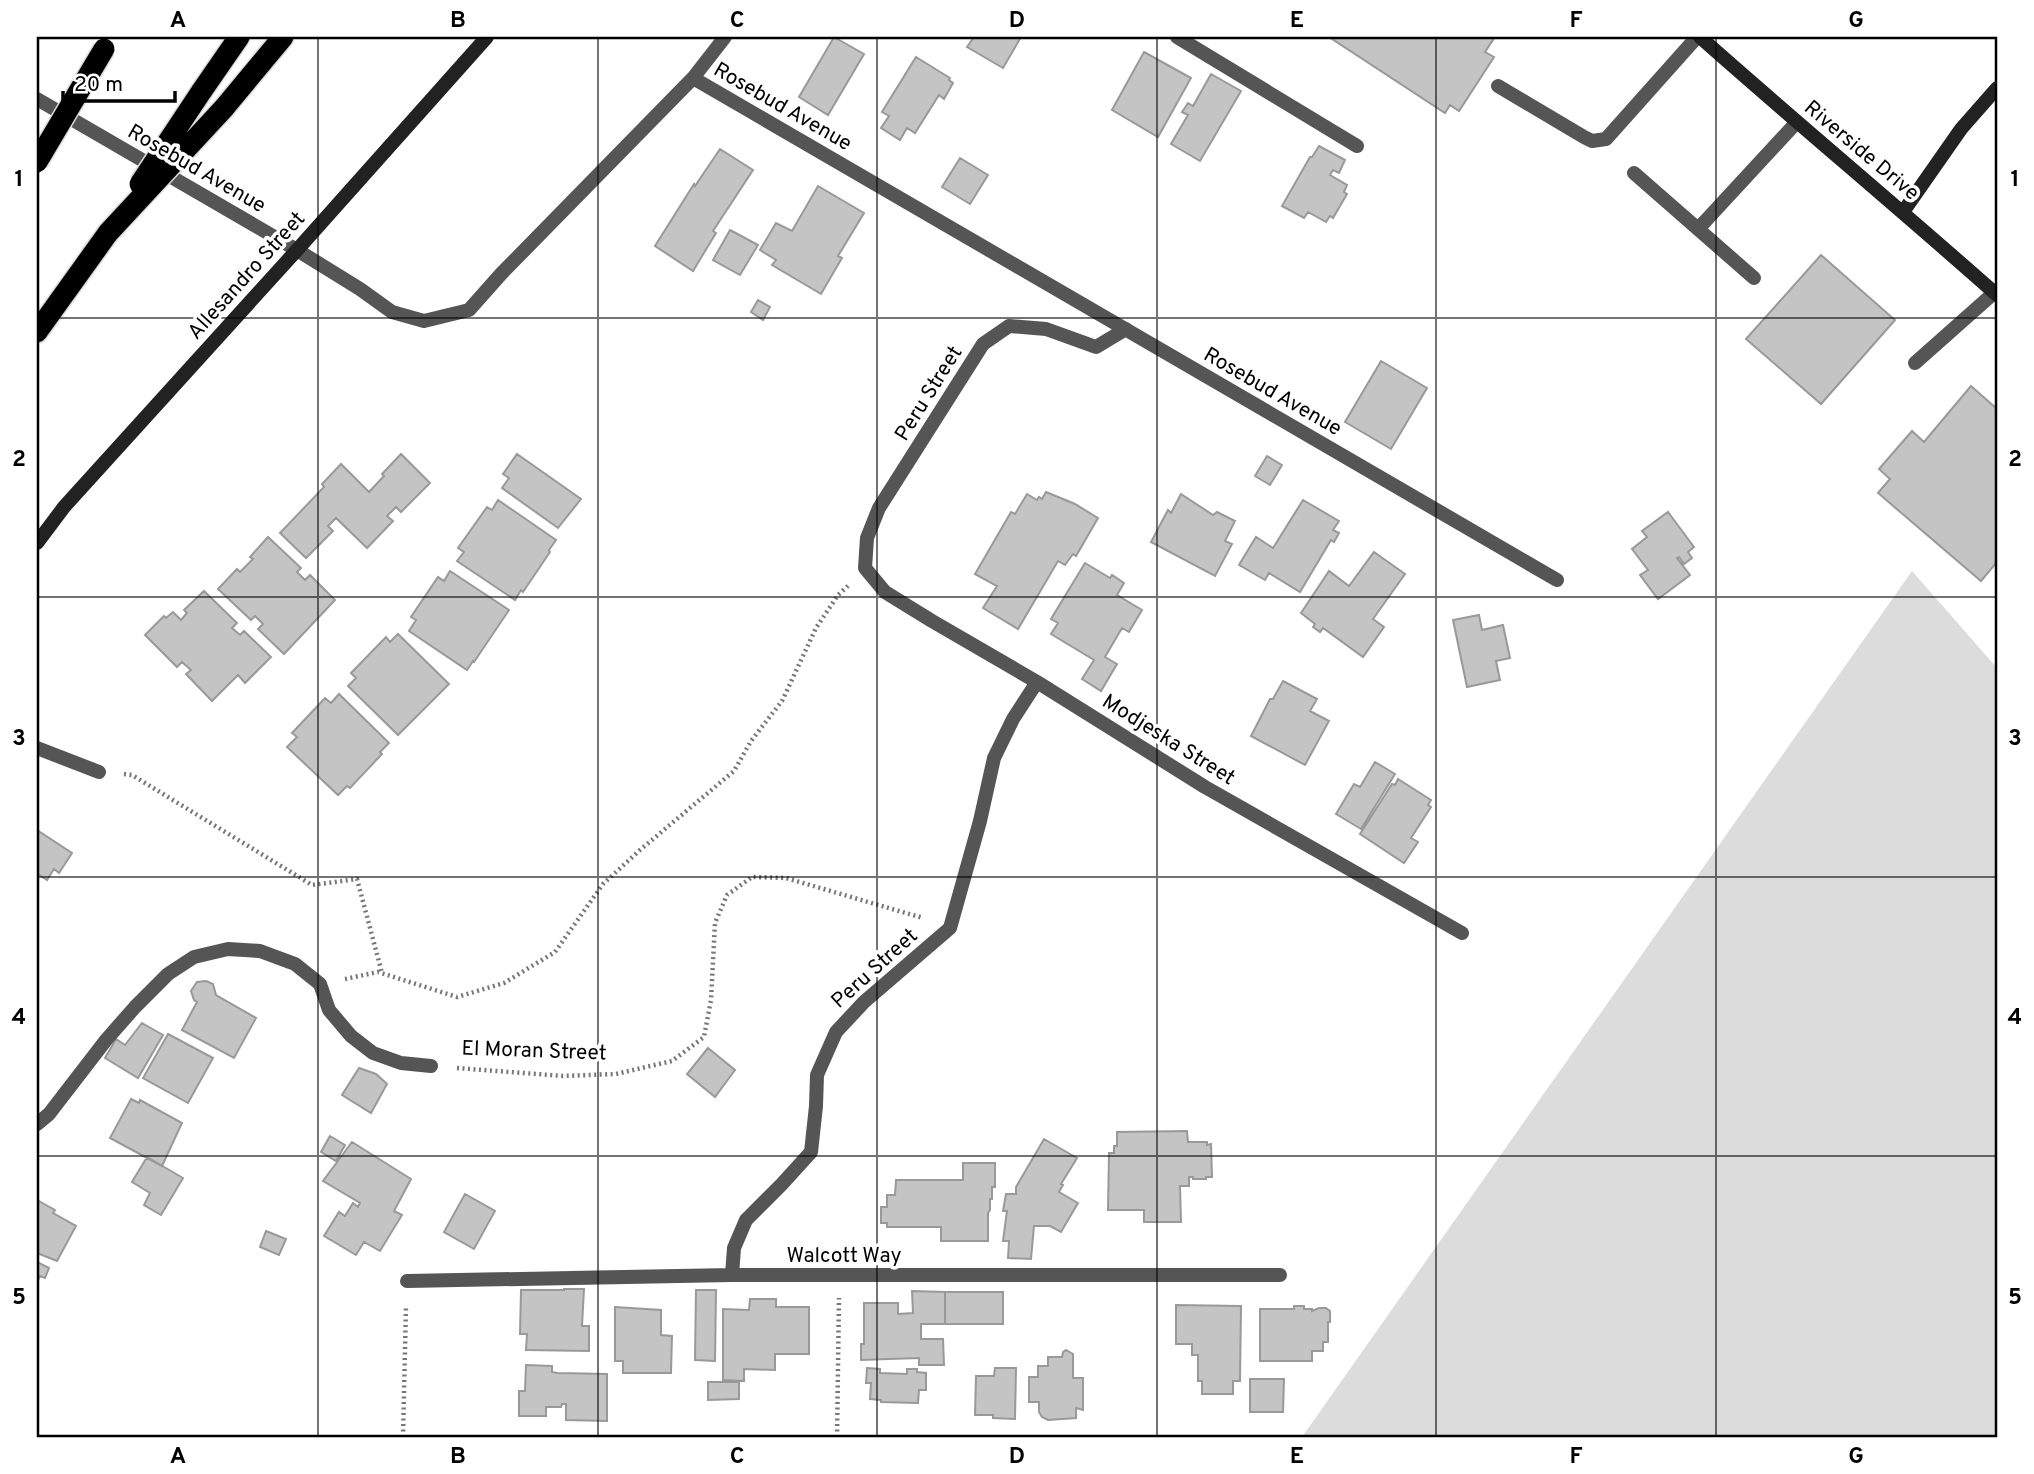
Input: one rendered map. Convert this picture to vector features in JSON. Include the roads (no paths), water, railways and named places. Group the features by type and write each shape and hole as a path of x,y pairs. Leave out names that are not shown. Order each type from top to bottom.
{"highway":[{"path":"37,332 108,233 239,37"},
{"path":"108,233 224,108 283,37"},
{"path":"37,162 108,43"}],"main road":[{"name":"Allesandro Street","path":"37,543 64,507 487,37"},
{"name":"Riverside Drive","path":"1699,37 1996,293"},
{"path":"1903,212 1961,130 1997,89"}],"street":[{"path":"693,78 725,37"},
{"path":"1177,37 1356,146"},
{"path":"1498,86 1584,137 1599,141 1606,139 1699,37"},
{"name":"Rosebud Avenue","path":"37,99 297,250 392,312 424,321 469,310 500,274 693,78 1557,580"},
{"path":"1699,229 1796,123"},
{"path":"1634,173 1754,278"},
{"path":"1915,363 1996,293"},
{"name":"Peru Street","path":"865,568 867,538 880,508 983,344 1009,326 1046,329 1096,347 1126,330"},
{"name":"Modjeska Street","path":"865,568 885,592 1037,682 1205,787 1462,933"},
{"name":"Peru Street","path":"732,1275 734,1248 746,1220 811,1152 817,1075 836,1032 864,1002 950,928 980,821 994,758 1013,719 1037,682"},
{"path":"37,748 99,772"},
{"name":"El Moran Street","path":"37,1124 49,1114 135,1007 168,974 194,957 228,949 260,951 295,964 320,984 329,1010 351,1035 373,1054 401,1063 431,1066"},
{"name":"Walcott Way","path":"407,1281 732,1275 1280,1275"}]}
